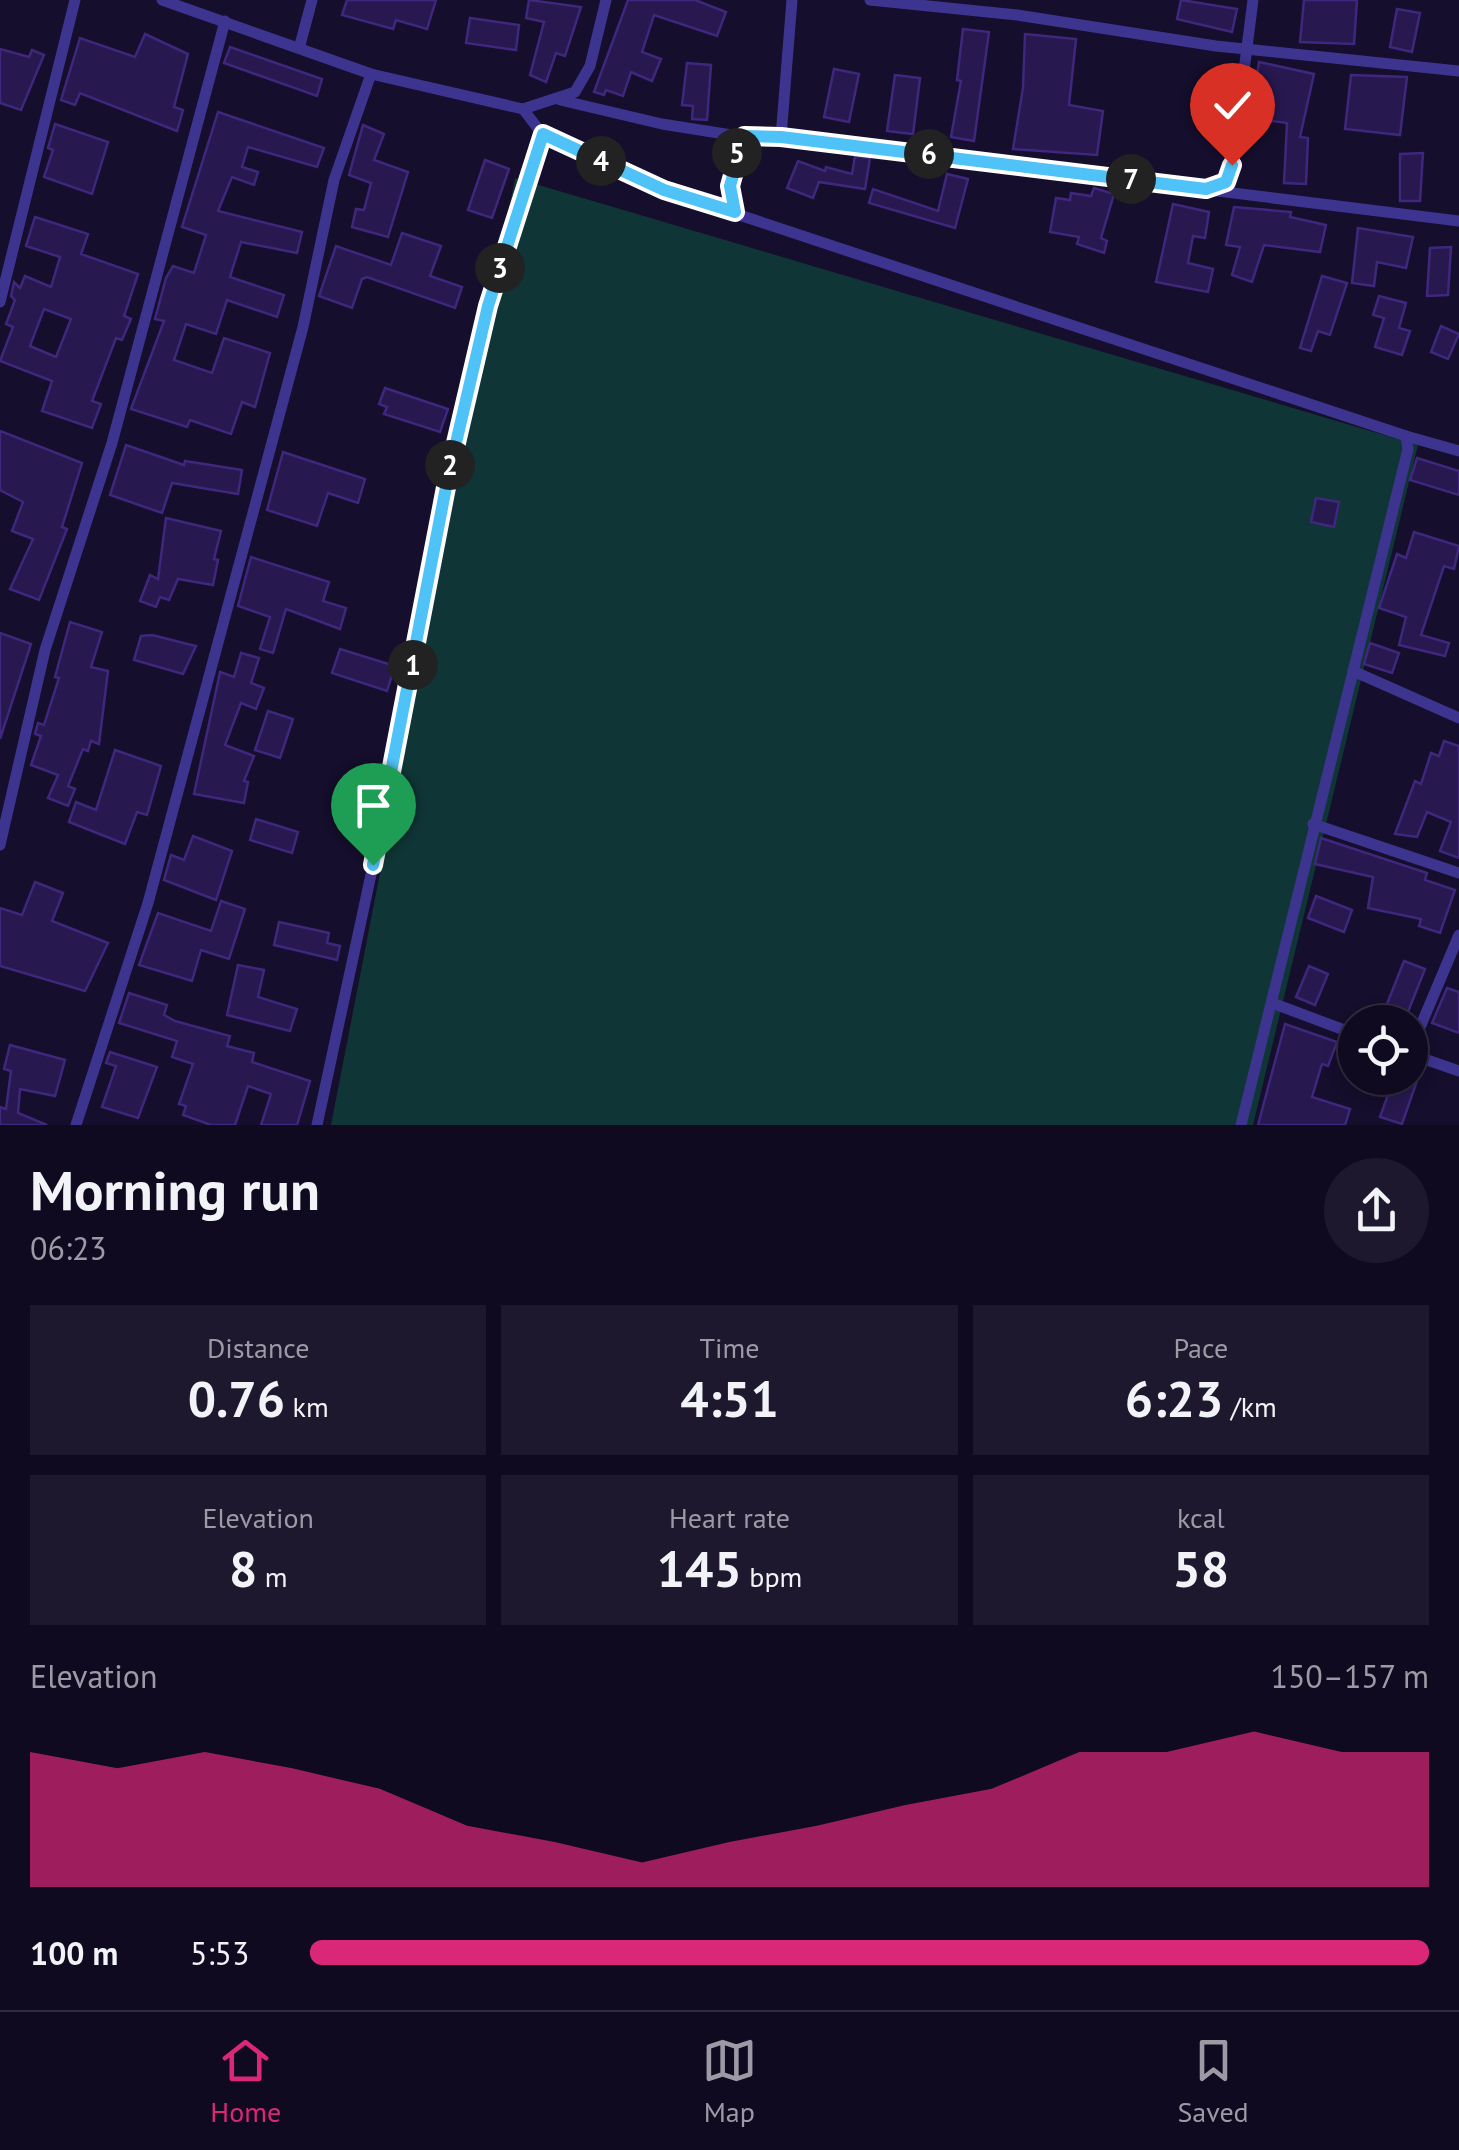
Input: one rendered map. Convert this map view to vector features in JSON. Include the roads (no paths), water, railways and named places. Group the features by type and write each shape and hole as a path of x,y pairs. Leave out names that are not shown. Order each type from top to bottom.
{"street":[{"path":"0,302 74,0"},
{"path":"162,0 370,74 523,109 575,92 590,66 602,1"},
{"path":"300,46 312,0"},
{"path":"781,137 792,0"},
{"path":"870,0 1016,15 1248,49 1459,71"},
{"path":"1206,189 1226,182 1232,165 1252,0"},
{"path":"0,846 46,650 112,443 224,21"},
{"path":"76,1125 148,903 294,362 334,180 370,74"},
{"path":"560,100 744,136 781,137 1459,221"},
{"path":"523,109 543,134 664,190 862,259 1459,451"},
{"path":"317,1125 397,754 448,477 488,306 543,134"},
{"path":"735,212 730,186 744,136"},
{"path":"1241,1125 1408,449 1406,436"},
{"path":"1353,671 1459,718"},
{"path":"1313,824 1459,873"},
{"path":"1428,1009 1459,935"},
{"path":"1272,1004 1338,1028"},
{"path":"1428,1059 1459,1072"}]}
